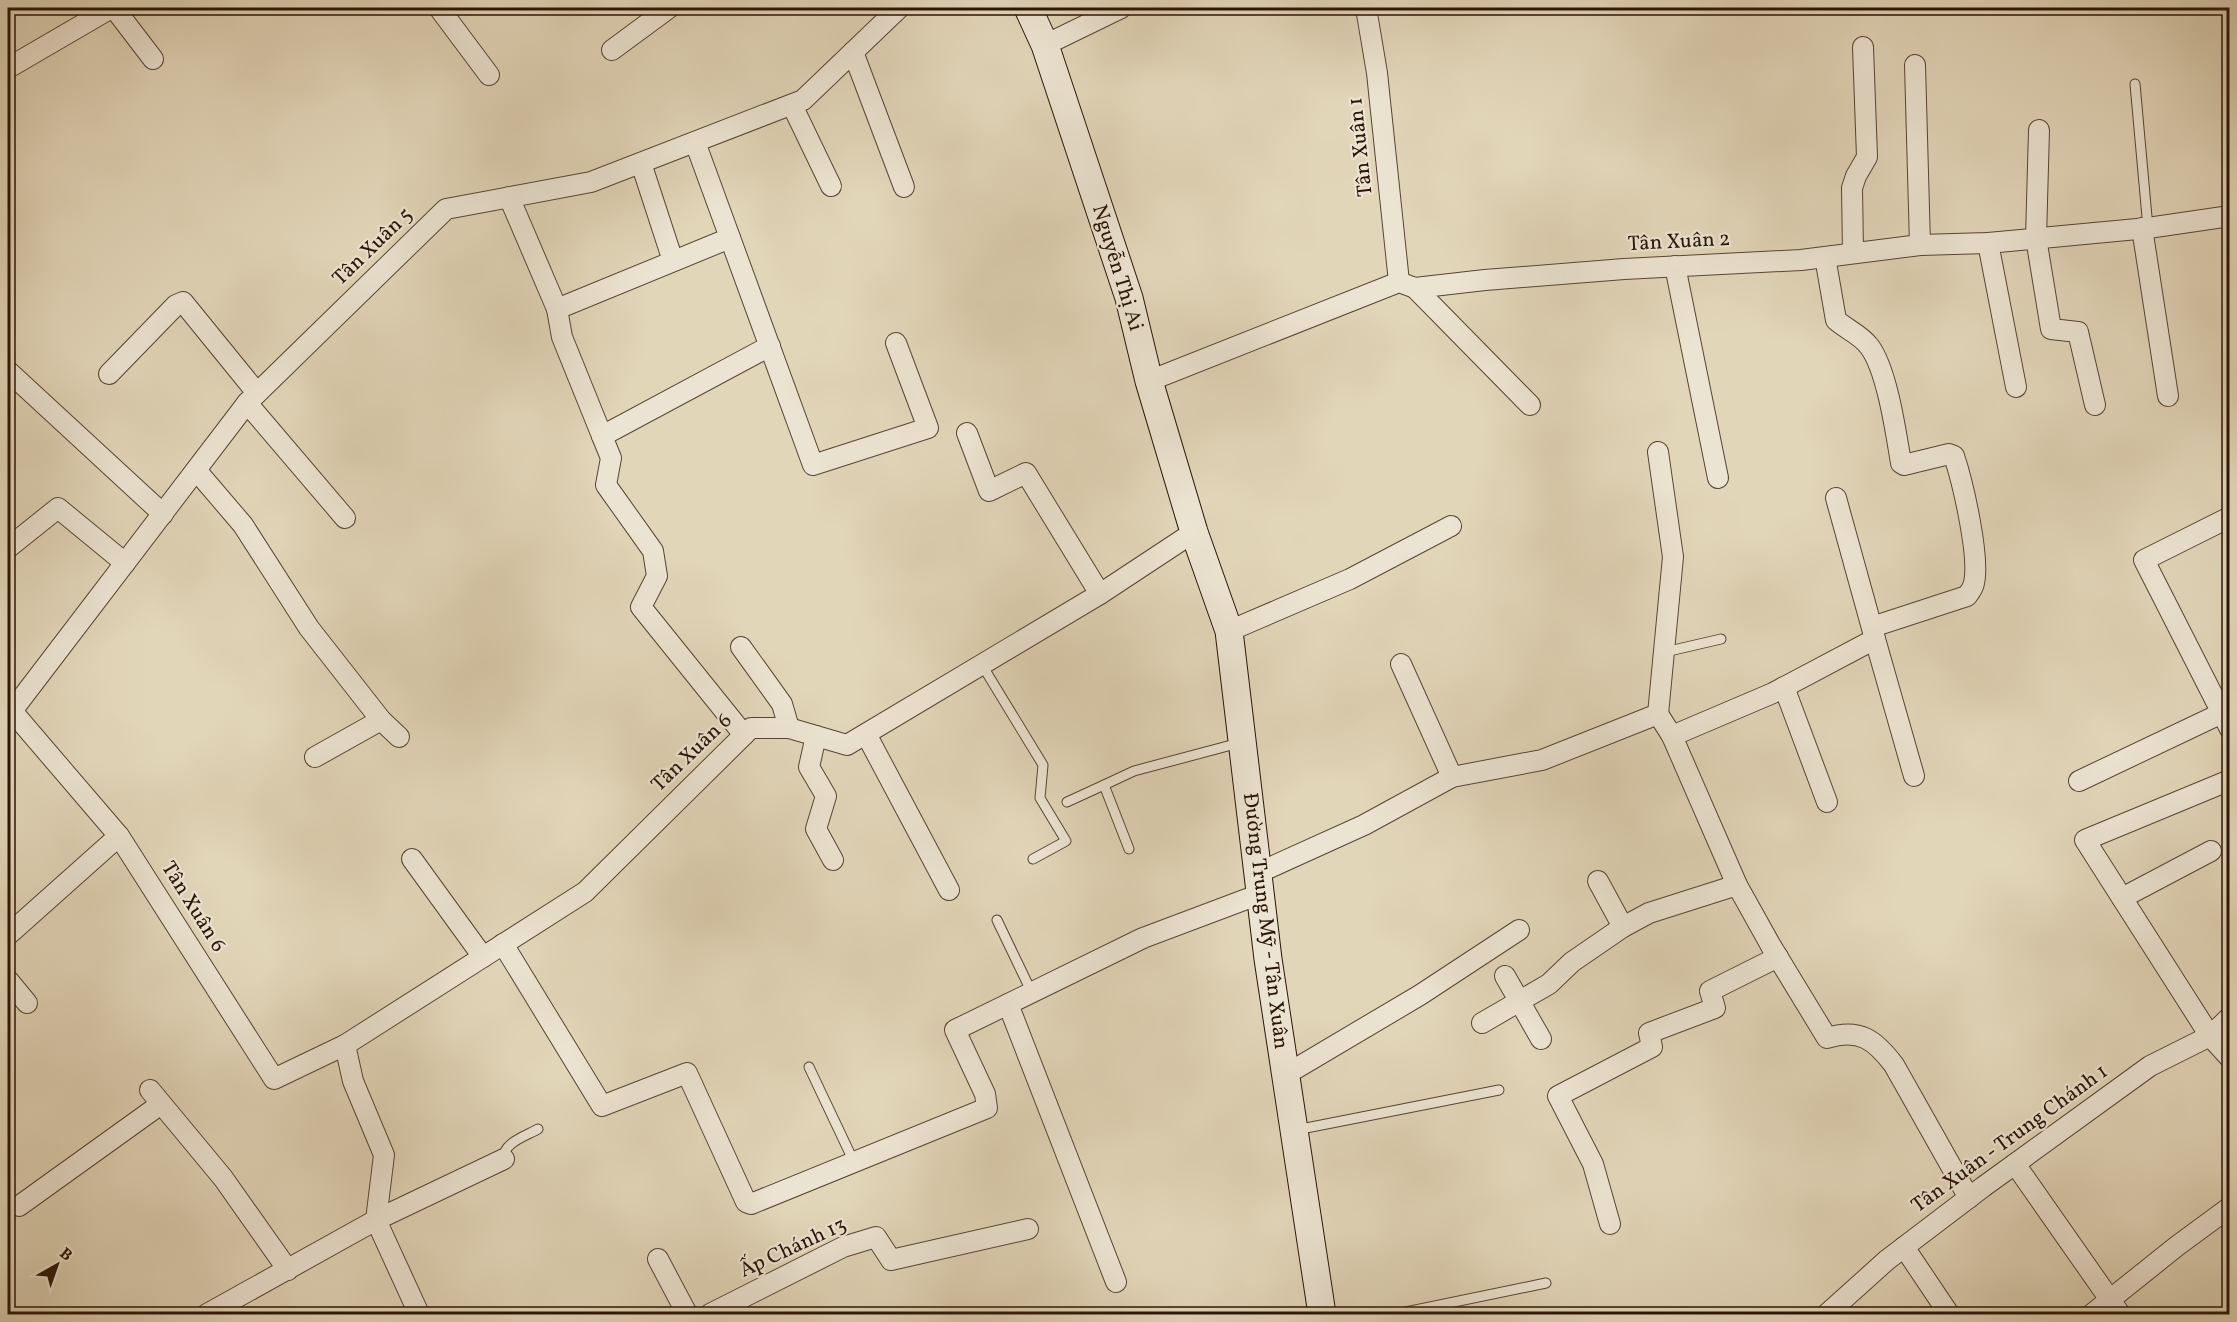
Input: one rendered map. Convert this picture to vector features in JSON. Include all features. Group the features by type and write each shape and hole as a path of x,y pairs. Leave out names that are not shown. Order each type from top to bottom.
{"street":[{"path":"8,68 113,8 153,58"},
{"path":"439,8 489,75"},
{"path":"612,50 669,8"},
{"name":"Tân Xuân 5","path":"10,711 252,398 446,209 591,182 792,105 803,100 899,8"},
{"name":"Nguyễn Thị Ai","path":"1028,8 1045,45 1129,298 1149,381 1194,532"},
{"path":"1045,45 1121,8"},
{"name":"Tân Xuân 1","path":"1366,8 1407,285"},
{"path":"1853,252 1852,188 1867,157 1863,47"},
{"path":"853,52 904,187"},
{"path":"1915,65 1920,245"},
{"path":"792,105 831,186"},
{"path":"2039,130 2036,238 2051,329 2078,332 2095,405"},
{"path":"695,142 813,465 928,428 896,343"},
{"path":"641,163 673,261"},
{"path":"509,197 557,309 562,337 611,458 606,486 654,551 657,576 641,608 744,735"},
{"name":"Tân Xuân 2","path":"1149,381 1407,285 1675,266 1801,260 1920,245 1988,243 2145,228 2229,216"},
{"path":"2145,228 2168,396"},
{"path":"557,309 730,238"},
{"path":"1988,243 2016,387"},
{"path":"1672,736 1784,687 1874,633 1967,596 1974,585 1976,566 1974,542 1954,456 1949,454 1904,465 1901,463 1890,404 1875,357 1864,340 1836,320 1825,257"},
{"path":"1675,266 1718,478"},
{"path":"1407,285 1530,405"},
{"path":"109,374 176,305 183,302 252,398 345,518"},
{"path":"602,436 770,346"},
{"path":"8,371 163,514"},
{"path":"966,433 989,491 1026,473 1100,594"},
{"path":"1658,452 1673,557 1658,714 1672,736 1737,885 1827,1038 1845,1032 1860,1035 1880,1046 1894,1065 1968,1198"},
{"path":"196,470 243,525 309,628 381,720 399,737"},
{"path":"1836,498 1914,776"},
{"path":"8,548 58,508 125,563"},
{"path":"2079,781 2226,721 2144,560 2229,517"},
{"path":"1229,631 1350,579 1451,526"},
{"name":"Tân Xuân 6","path":"10,711 119,836 274,1079 345,1045 585,892 751,728 789,728 847,745 1100,594 1194,532"},
{"name":"Đường Trung Mỹ - Tân Xuân","path":"1194,532 1229,631 1285,1075 1322,1314"},
{"path":"741,647 782,704 789,728"},
{"path":"1401,664 1452,777"},
{"path":"1784,687 1827,802"},
{"path":"503,944 602,1106 687,1074 748,1204 751,1204 987,1108 985,1094 955,1030 1259,883 1452,777 1542,760 1658,714"},
{"path":"315,758 381,720"},
{"path":"866,734 949,890"},
{"path":"816,736 809,767 826,796 816,829 833,860"},
{"path":"2229,780 2085,840 2210,1036 2229,1058"},
{"path":"8,935 119,836"},
{"path":"2122,898 2211,851"},
{"path":"412,859 483,957"},
{"path":"1598,881 1623,927"},
{"path":"1482,1023 1549,984 1572,962 1623,927 1649,913 1737,885"},
{"path":"1285,1075 1420,995 1519,930"},
{"path":"1610,1224 1593,1164 1558,1096 1652,1047 1649,1033 1715,1008 1710,991 1778,957"},
{"path":"1505,975 1541,1039"},
{"path":"8,980 27,1003"},
{"path":"1008,1004 1116,1282"},
{"name":"Tân Xuân - Trung Chánh 1","path":"1827,1314 1904,1247 1968,1198 2150,1066 2210,1036 2229,1017"},
{"path":"345,1045 353,1081 384,1155 376,1220 419,1314"},
{"path":"19,1206 155,1097 223,1178 288,1270"},
{"path":"207,1314 376,1220 504,1160"},
{"path":"2015,1164 2115,1307"},
{"path":"2092,1314 2115,1307 2177,1246 2229,1206"},
{"name":"Ấp Chánh 13","path":"710,1314 843,1247 876,1237 891,1260 1028,1229"},
{"path":"1904,1247 1949,1314"},
{"path":"658,1259 687,1314"}],"lane":[{"path":"2135,84 2145,228"},
{"path":"1665,652 1720,639"},
{"path":"982,665 1043,765 1040,798 1066,841 1033,859"},
{"path":"1067,802 1134,771 1242,742"},
{"path":"1104,785 1129,849"},
{"path":"997,920 1032,993"},
{"path":"809,1067 854,1162"},
{"path":"1294,1130 1499,1090"},
{"path":"504,1160 503,1155 512,1144 538,1129"},
{"path":"1396,1314 1546,1283"}]}
